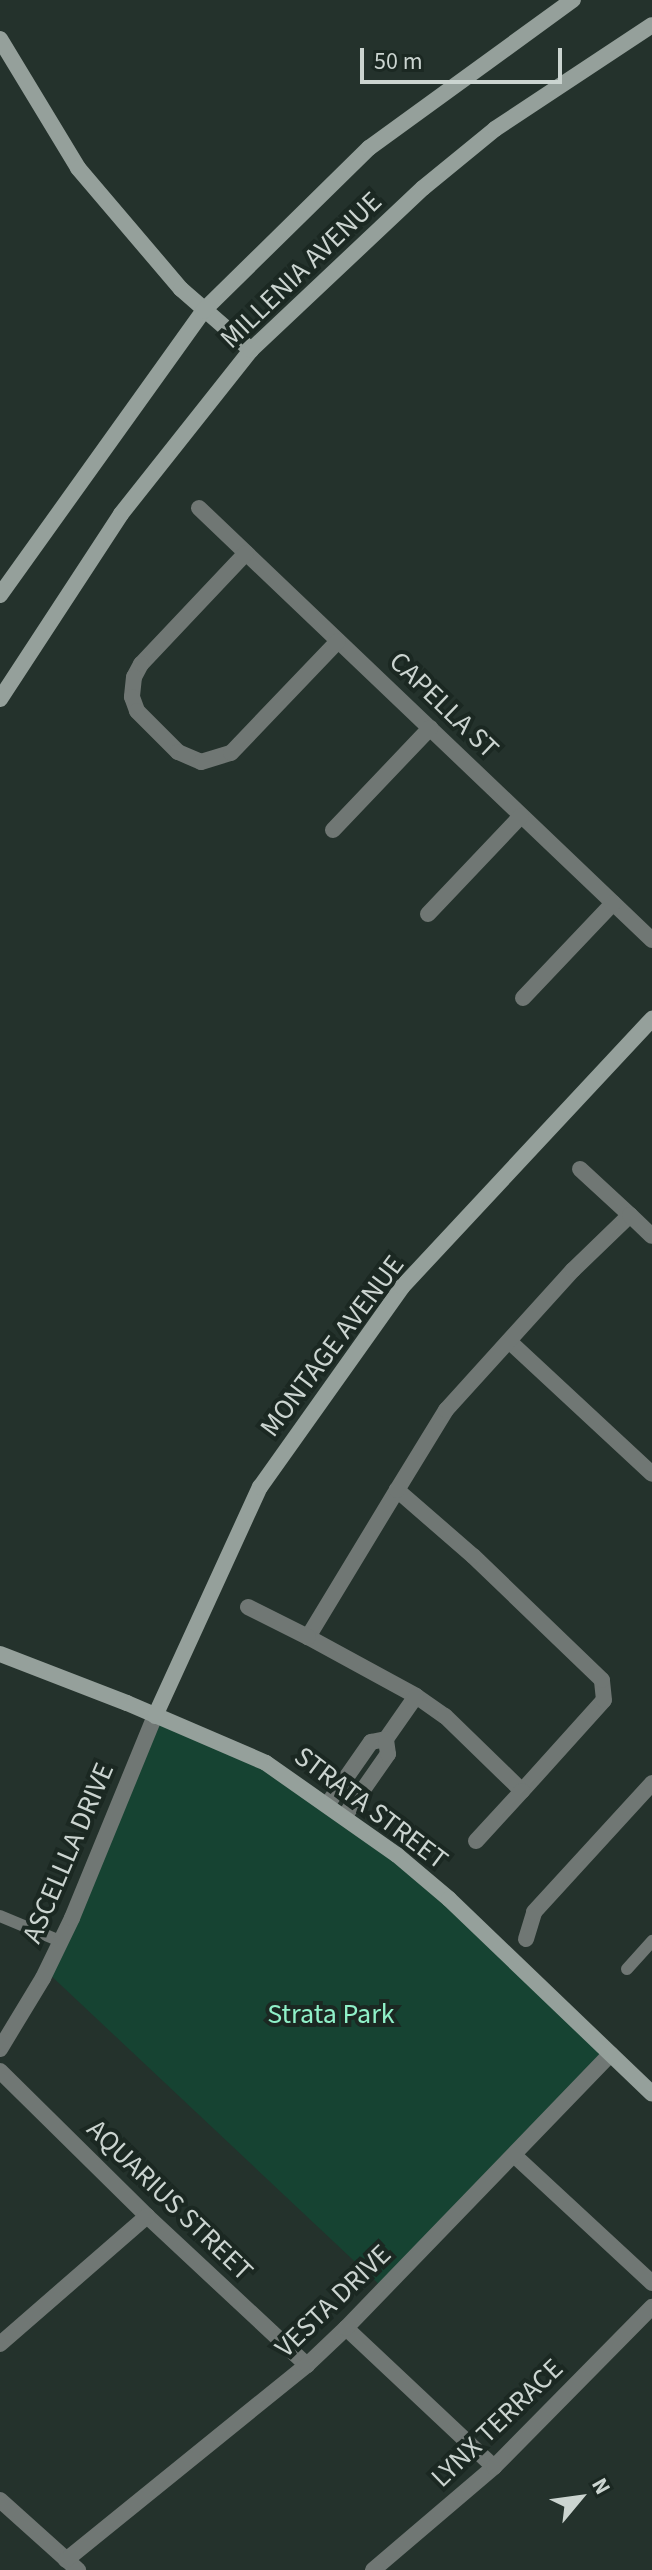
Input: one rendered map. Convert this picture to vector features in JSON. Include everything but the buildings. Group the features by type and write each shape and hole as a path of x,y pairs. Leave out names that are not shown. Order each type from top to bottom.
{"street":[{"name":"MILLENIA AVENUE","path":"0,595 203,311 369,148 573,0"},
{"name":"MILLENIA AVENUE","path":"0,699 121,514 251,350 423,188 495,129 652,25"},
{"path":"0,39 78,168 203,311 251,350"},
{"name":"CAPELLA ST","path":"199,508 652,940"},
{"path":"246,553 136,673 131,691 134,706 161,735 187,759 204,762 222,758 338,641"},
{"path":"333,830 430,728"},
{"path":"428,914 521,816"},
{"path":"523,998 613,903"},
{"name":"MONTAGE AVENUE","path":"155,1716 260,1487 402,1287 652,1019"},
{"path":"580,1169 652,1236"},
{"path":"308,1637 446,1410 630,1215"},
{"path":"509,1341 652,1474"},
{"path":"397,1490 473,1556 602,1680 604,1700 476,1841"},
{"path":"248,1607 416,1696 445,1716 522,1791"},
{"name":"STRATA STREET","path":"0,1654 266,1763 397,1855 449,1899 652,2094"},
{"path":"344,1817 388,1754 386,1739 416,1696"},
{"name":"ASCELLLA DRIVE","path":"0,2049 43,1978 155,1716"},
{"path":"327,1805 371,1742 386,1739"},
{"path":"526,1939 534,1912 652,1783"},
{"name":"VESTA DRIVE","path":"72,2565 307,2365 515,2156 611,2054"},
{"name":"AQUARIUS STREET","path":"0,2071 147,2216 307,2365"},
{"path":"515,2156 652,2283"},
{"path":"0,2344 147,2216"},
{"name":"LYNX TERRACE","path":"373,2570 494,2467 652,2307"},
{"path":"346,2328 494,2467"},
{"path":"0,2500 72,2565"}],"lane":[{"path":"0,1916 60,1941"},
{"path":"627,1969 652,1941"}],"green space":[{"name":"Strata Park","path":"155,1716 329,1801 611,2054 385,2290 46,1971"}]}
